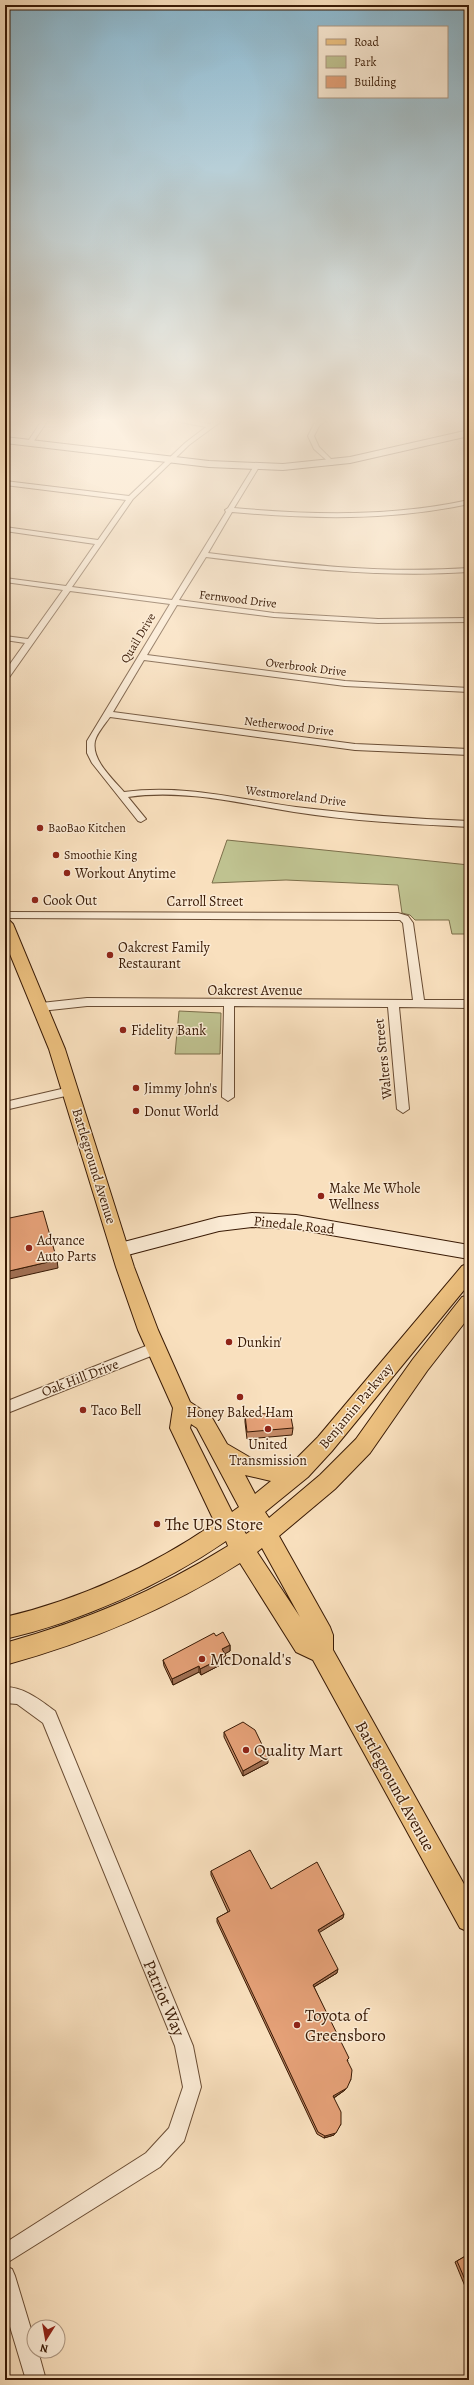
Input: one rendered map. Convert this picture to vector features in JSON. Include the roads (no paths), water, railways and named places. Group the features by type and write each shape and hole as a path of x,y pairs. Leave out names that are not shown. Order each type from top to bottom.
{"main road":[{"name":"Battleground Avenue","path":"5,924 41,1007 70,1092 120,1250 156,1348 183,1408 204,1422 218,1447 322,1635 321,1652 469,1919"},
{"name":"Benjamin Parkway","path":"5,1628 56,1614 137,1580 173,1562 252,1510 301,1470 325,1444 469,1271"},
{"name":"Benjamin Parkway","path":"5,1654 64,1637 147,1606 181,1587 265,1533 315,1495 364,1444 461,1318 469,1303"},
{"path":"183,1408 180,1428 228,1526 304,1644 321,1652"},
{"path":"218,1447 241,1465 258,1471 275,1472 301,1470"}],"street":[{"path":"5,677 110,528"},
{"name":"Quail Drive","path":"141,819 96,763 90,747 140,657 217,528"},
{"path":"5,529 100,542"},
{"path":"202,554 362,573 427,573 469,570"},
{"name":"Fernwood Drive","path":"5,580 173,603 304,618 404,621 469,620"},
{"path":"5,638 29,641"},
{"name":"Overbrook Drive","path":"140,657 348,685 413,690 469,690"},
{"name":"Netherwood Drive","path":"107,714 355,746 469,752"},
{"name":"Westmoreland Drive","path":"121,795 145,790 173,791 297,809 423,822 469,824"},
{"name":"Carroll Street","path":"5,915 389,916 404,918 408,923 419,1005"},
{"name":"Oakcrest Avenue","path":"41,1007 87,1002 393,1005 469,1004"},
{"path":"228,1096 229,1004"},
{"name":"Walters Street","path":"393,1005 403,1109"},
{"path":"5,1106 70,1092"},
{"name":"Pinedale Road","path":"120,1250 219,1224 252,1220 296,1222 469,1252"},
{"name":"Oak Hill Drive","path":"5,1408 156,1348"},
{"name":"Patriot Way","path":"5,1695 30,1702 49,1717 184,2046 192,2087 177,2134 153,2160 5,2254"},
{"path":"5,2276 36,2380"}],"place":[{"name":"BaoBao Kitchen","path":"40,828"},
{"name":"Smoothie King","path":"56,855"},
{"name":"Workout Anytime","path":"67,873"},
{"name":"Cook Out","path":"35,900"},
{"name":"Oakcrest Family Restaurant","path":"110,955"},
{"name":"Fidelity Bank","path":"123,1030"},
{"name":"Jimmy John's","path":"136,1088"},
{"name":"Donut World","path":"136,1111"},
{"name":"Make Me Whole Wellness","path":"321,1196"},
{"name":"Advance Auto Parts","path":"29,1248"},
{"name":"Dunkin'","path":"229,1342"},
{"name":"Honey Baked Ham","path":"240,1397"},
{"name":"Taco Bell","path":"83,1410"},
{"name":"United Transmission","path":"268,1429"},
{"name":"The UPS Store","path":"157,1524"},
{"name":"McDonald's","path":"202,1659"},
{"name":"Quality Mart","path":"246,1750"},
{"name":"Toyota of Greensboro","path":"297,2025"}]}
